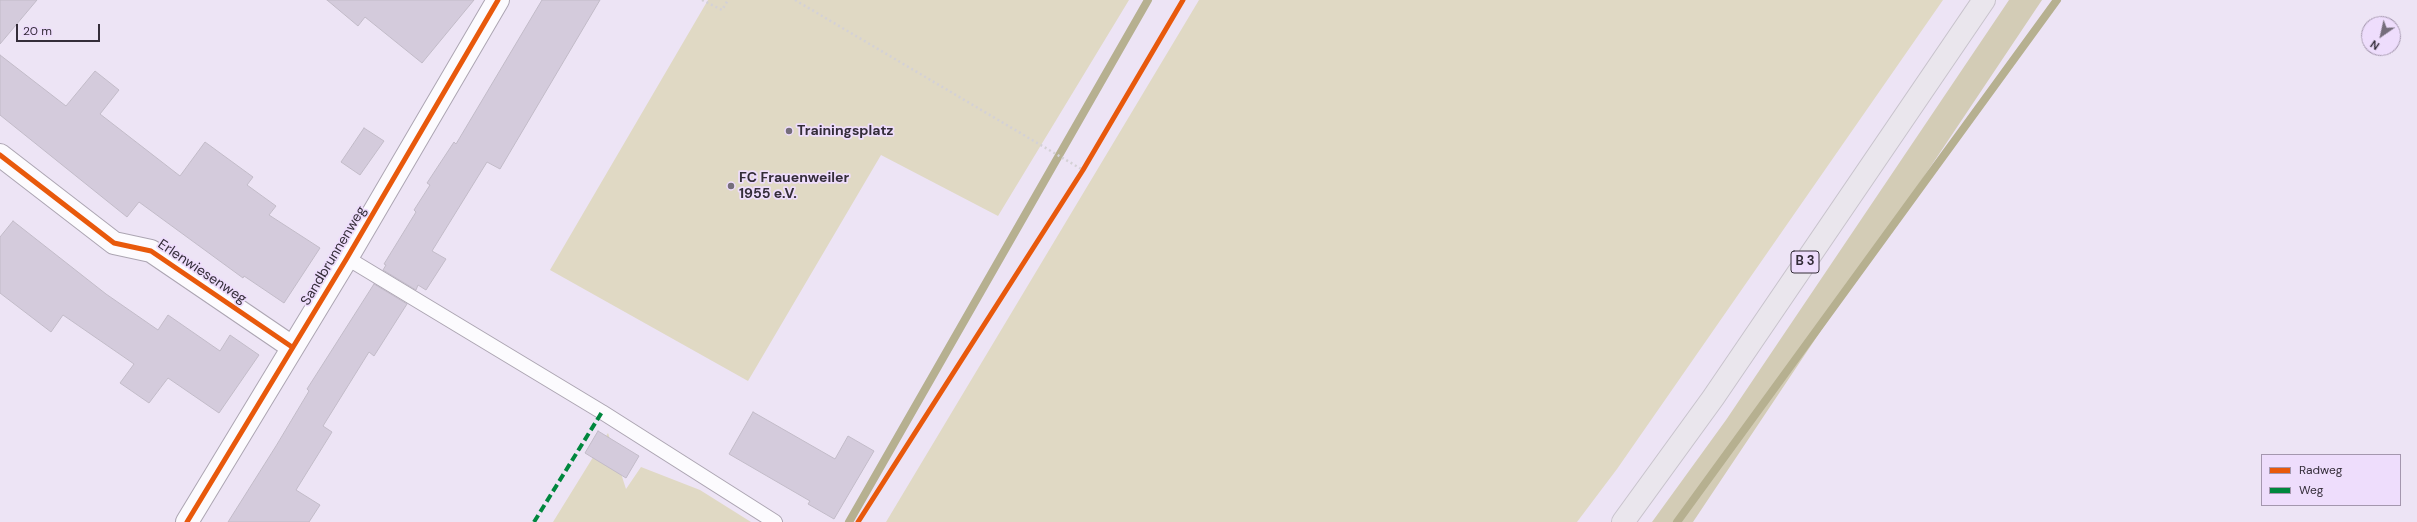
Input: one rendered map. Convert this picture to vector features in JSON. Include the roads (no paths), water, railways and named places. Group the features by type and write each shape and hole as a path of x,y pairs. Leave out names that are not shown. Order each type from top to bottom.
{"main road":[{"name":"B 3","path":"1623,522 1713,398 1984,0"}],"street":[{"name":"Sandbrunnenweg","path":"187,522 347,258 495,1"},
{"name":"Erlenwiesenweg","path":"0,155 114,243 151,251 292,347"}],"lane":[{"path":"347,258 602,412 775,522"}],"waterway":[{"path":"849,522 1148,0"},
{"path":"1677,522 2057,0"}],"place":[{"name":"Trainingsplatz","path":"789,131"},
{"name":"FC Frauenweiler 1955 e.V.","path":"731,186"}]}
